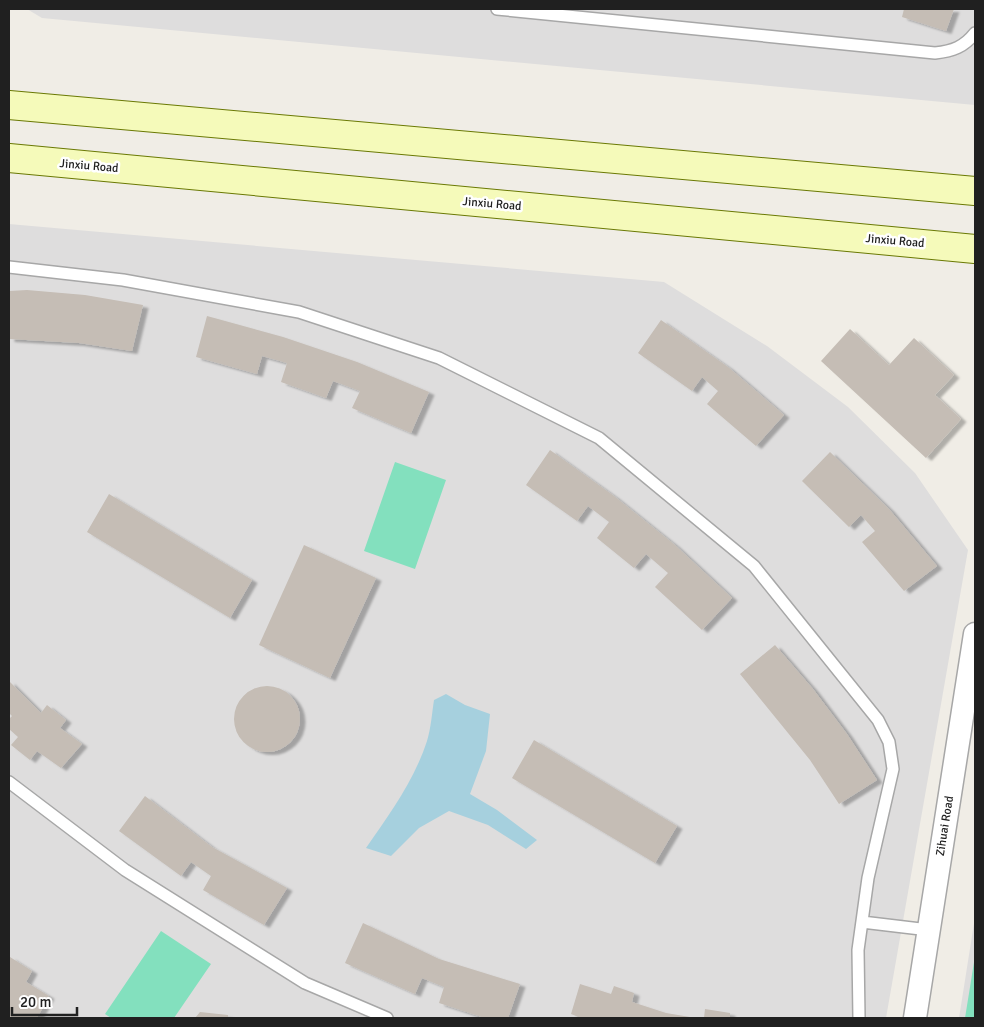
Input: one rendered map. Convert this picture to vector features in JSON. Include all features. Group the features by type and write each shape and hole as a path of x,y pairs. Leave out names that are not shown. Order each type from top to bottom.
{"main road":[{"path":"9,105 975,190"},
{"name":"Jinxiu Road","path":"9,158 975,248"}],"street":[{"name":"Zihuai Road","path":"915,1018 975,634"}],"lane":[{"path":"497,9 935,53 954,50 968,42 975,33"},
{"path":"9,267 123,280 299,312 439,358 599,438 754,566 878,720 889,742 893,769 868,878 858,950 859,1018"},
{"path":"9,782 124,870 305,983 388,1018"},
{"path":"862,922 929,930"}],"shaded area":[{"path":"27,9 975,9 975,105 42,18"},
{"path":"9,224 664,282 767,346 848,407 915,473 968,550 886,1018 9,1018"},
{"path":"975,917 975,1018 959,1018"}],"green space":[{"path":"395,462 446,480 415,569 364,551"},
{"path":"161,931 211,964 174,1018 111,1018 105,1014"},
{"path":"975,956 975,1018 965,1018"}],"water":[{"path":"446,694 465,705 490,714 486,751 470,794 497,810 537,840 526,849 488,825 449,811 419,828 391,856 366,848 400,797 422,756 428,736 434,700"}],"building":[{"path":"904,9 954,9 946,31 902,17"},
{"path":"27,290 85,295 143,305 132,351 79,343 9,339 9,291"},
{"path":"207,316 283,337 357,362 429,392 411,433 352,408 360,391 333,381 326,398 281,382 287,363 262,356 257,374 196,357"},
{"path":"661,320 728,367 784,415 756,446 707,404 718,391 702,377 692,391 638,353"},
{"path":"850,329 889,365 914,338 954,375 935,395 961,419 926,458 821,361"},
{"path":"550,450 614,496 675,545 732,598 702,630 655,587 668,573 646,554 634,568 597,538 609,522 588,506 577,521 526,485"},
{"path":"830,452 889,509 937,566 904,591 862,542 875,531 861,515 849,527 802,481"},
{"path":"109,494 252,580 230,618 87,532"},
{"path":"304,545 376,578 330,678 259,645"},
{"path":"775,645 813,689 847,734 877,780 839,804 810,760 740,674"},
{"path":"9,681 41,713 47,705 66,720 60,728 82,744 61,768 37,751 30,760 11,745 18,737 9,729 9,719 12,716 9,713"},
{"path":"267,686 279,689 290,696 297,707 300,719 297,731 290,742 279,749 267,752 255,749 244,742 237,731 234,719 237,707 244,696 255,689"},
{"path":"534,740 677,826 655,863 512,778"},
{"path":"145,796 212,847 287,888 264,925 203,890 211,876 191,862 181,876 119,831"},
{"path":"363,923 439,959 520,984 508,1018 485,1018 439,1003 444,987 422,978 415,994 345,963"},
{"path":"10,957 32,971 26,982 49,996 37,1018 9,1018"},
{"path":"580,984 611,994 614,986 634,993 632,1002 666,1013 696,1018 581,1018 571,1014"},
{"path":"705,1009 730,1013 730,1018 704,1018"},
{"path":"200,1012 228,1015 228,1018 195,1018"}]}
